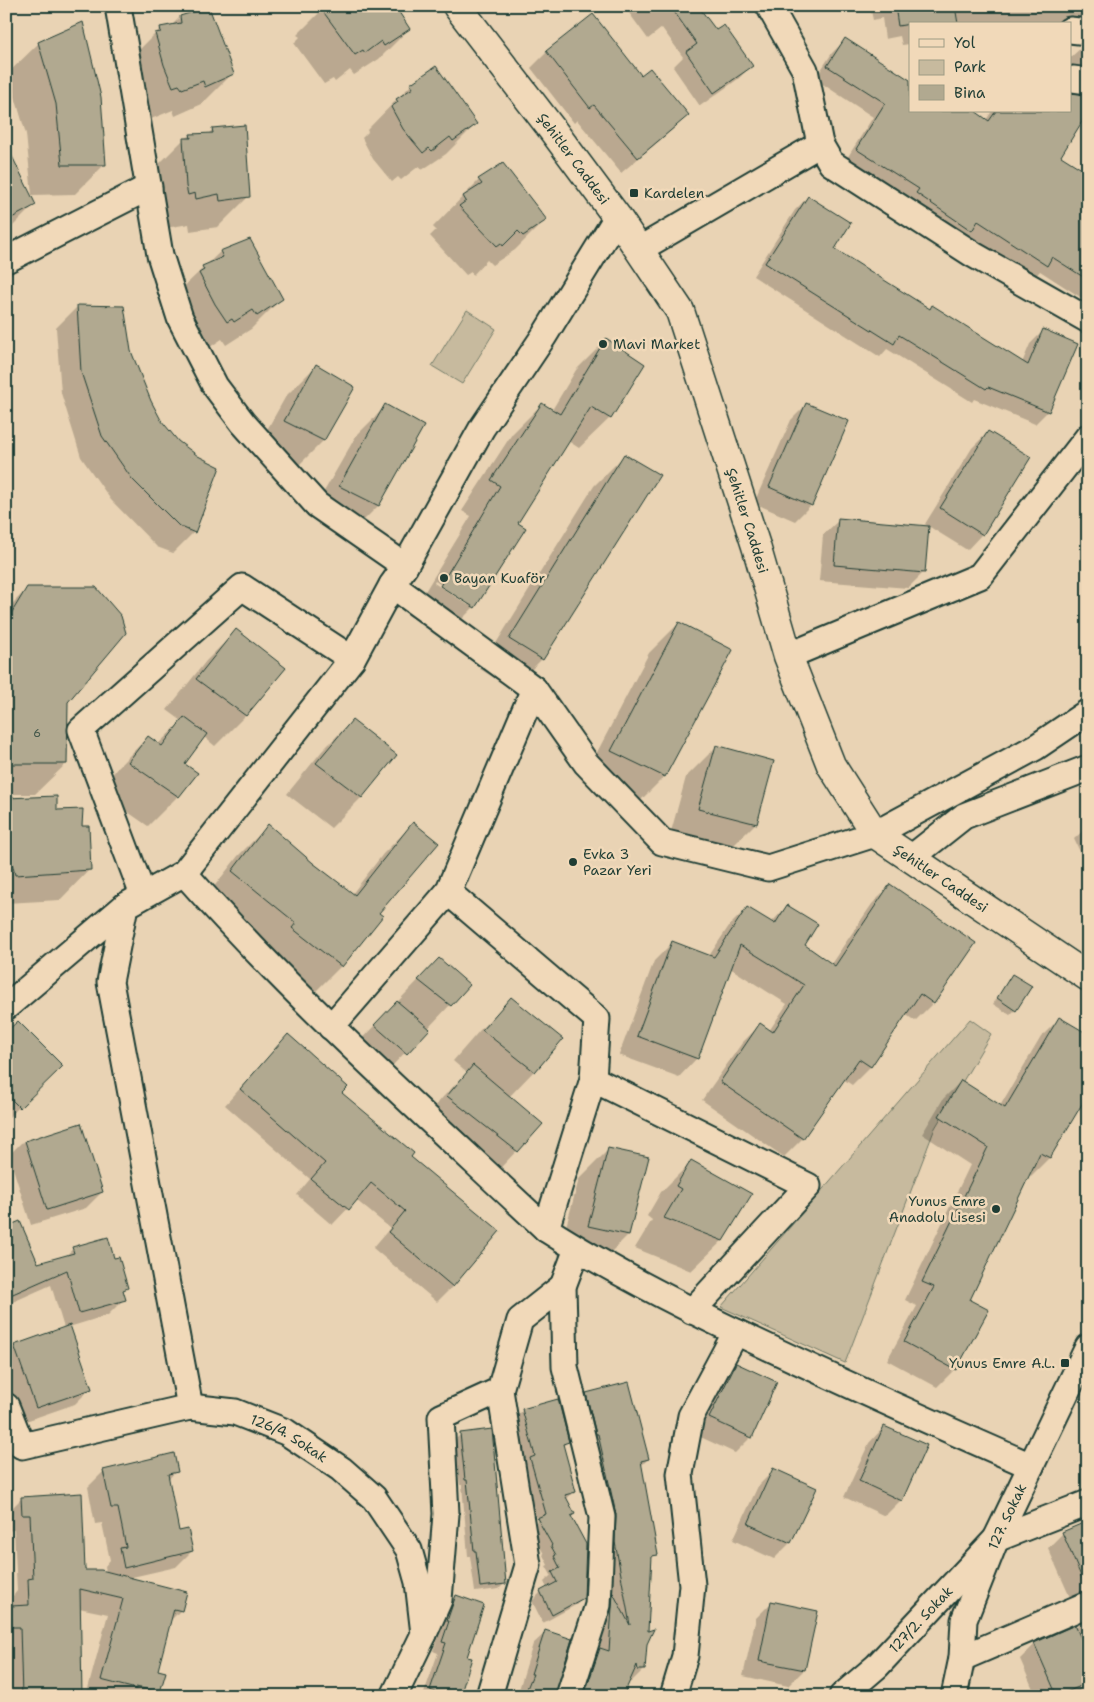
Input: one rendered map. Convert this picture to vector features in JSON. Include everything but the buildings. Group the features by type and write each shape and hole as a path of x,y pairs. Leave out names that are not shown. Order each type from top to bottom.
{"street":[{"path":"118,6 160,255 180,318 215,386 243,424 317,505 534,689 586,763 662,842 768,868 875,834 1036,747 1088,712"},
{"name":"Şehitler Caddesi","path":"457,6 552,128 640,249 680,311 756,546 788,656 831,765 875,834 1088,977"},
{"path":"769,6 805,70 820,144 830,163 974,255 1088,320"},
{"path":"1072,30 1088,32"},
{"path":"640,249 820,144"},
{"path":"6,260 149,187"},
{"path":"6,1007 134,900 184,873 352,659 482,428 544,336 617,217"},
{"path":"788,656 980,576 1088,436"},
{"path":"190,1407 110,982 134,900 81,730 242,587 352,659"},
{"path":"331,1027 448,892 534,689"},
{"path":"911,858 964,816 1088,768"},
{"path":"184,873 211,904 331,1027 546,1229 577,1249 692,1311 837,1380 1030,1466"},
{"path":"448,892 597,1019 593,1079 546,1229"},
{"path":"593,1079 808,1186 692,1311"},
{"path":"569,1696 598,1605 602,1517 565,1367 563,1286 577,1249"},
{"path":"489,1696 528,1565 500,1390 520,1320 563,1286"},
{"path":"673,1696 685,1656 692,1585 680,1474 691,1416 736,1332"},
{"name":"127. Sokak","path":"954,1696 962,1658 964,1620 996,1539 1088,1347"},
{"path":"394,1696 439,1600 446,1514 441,1417 500,1390"},
{"name":"126/4. Sokak","path":"6,1406 22,1446 190,1407 235,1412 286,1432 341,1469 374,1498 409,1550 418,1582 424,1634"},
{"path":"996,1539 1088,1503"},
{"name":"127/2. Sokak","path":"842,1696 878,1666 996,1539"},
{"path":"962,1658 1088,1604"}],"green space":[{"path":"467,310 496,329 462,384 432,366"},
{"path":"970,1019 991,1034 935,1128 845,1363 721,1307"}],"place":[{"name":"Kardelen","path":"634,193"},
{"name":"Mavi Market","path":"603,344"},
{"name":"Bayan Kuaför","path":"444,578"},
{"name":"Evka 3 Pazar Yeri","path":"573,862"},
{"name":"Yunus Emre Anadolu Lisesi","path":"996,1209"},
{"name":"Yunus Emre A.L.","path":"1065,1363"}]}
